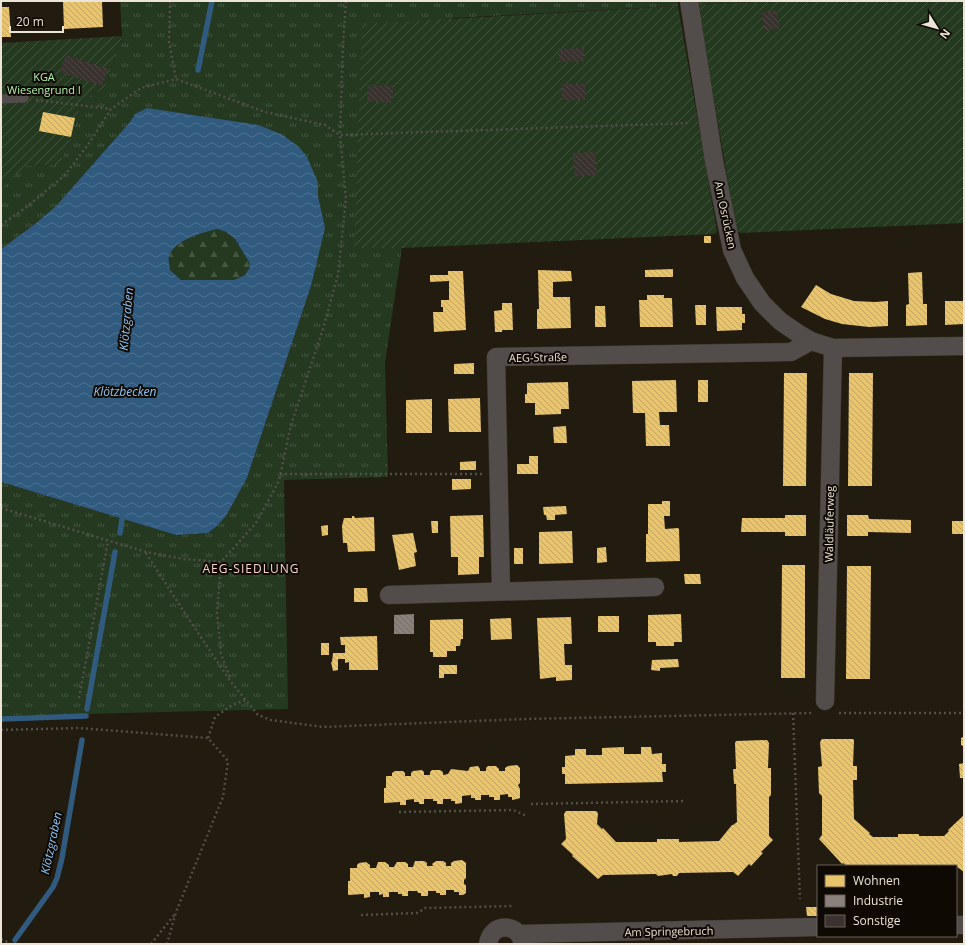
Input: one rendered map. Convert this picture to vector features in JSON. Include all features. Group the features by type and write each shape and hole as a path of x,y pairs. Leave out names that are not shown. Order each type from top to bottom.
{"street":[{"name":"Am Osrücken","path":"689,1 714,160 732,250 745,278 762,303 780,321 811,341 833,348 964,346"},
{"name":"AEG-Straße","path":"501,591 496,357 791,352 811,341"},
{"name":"Waldläuferweg","path":"826,709 833,348"},
{"path":"389,595 655,587"},
{"name":"Am Springebruch","path":"488,944 491,935 500,928 505,927 510,928 521,939 817,927"}],"lane":[{"path":"1,99 24,98"}],"path":[{"path":"170,1 169,42 176,79"},
{"path":"231,682 221,654 217,613 221,562 256,523 279,481 291,425 323,329 338,275 346,199 340,135 346,1"},
{"path":"1,225 24,209 65,175 90,142 111,109 141,88 176,79 265,112 325,125 340,135 708,122"},
{"path":"24,98 111,109"},
{"path":"280,474 498,474"},
{"path":"1,508 146,552 184,559 221,562"},
{"path":"79,698 108,541"},
{"path":"146,552 231,682 258,715 271,720 323,727 525,719 793,713 826,709 964,713"},
{"path":"208,738 215,717 232,705 245,700"},
{"path":"793,713 800,899"},
{"path":"1,730 80,728 208,738 228,761 223,797 176,912 167,944"},
{"path":"531,804 686,801"},
{"path":"399,812 513,810 527,816"},
{"path":"361,915 418,913 425,908 513,906"},
{"path":"151,944 176,912"},
{"path":"1,939 11,944"}],"green space":[{"path":"120,1 677,1 678,6 453,18 354,248 402,248 385,363 388,477 284,480 288,709 1,716 1,482 176,535 208,533 226,516 247,478 311,286 320,207 318,182 299,147 283,135 259,125 181,113 160,111 135,114 130,122 56,206 35,224 1,249 1,188 25,166 59,165 72,136 82,100 104,89 122,36"},
{"path":"697,1 771,1 698,5"},
{"path":"771,1 964,1 964,223 740,233 736,229 698,5"},
{"path":"678,6 717,231 715,234 402,248 354,248 362,24"},
{"name":"KGA Wiesengrund I","path":"122,36 104,89 82,100 72,136 59,165 25,166 1,188 1,43"},
{"path":"218,229 226,232 235,239 249,262 250,267 245,275 234,280 181,280 170,270 169,257 176,246 190,238"}],"water":[{"name":"Klötzbecken","path":"147,108 259,125 283,135 299,147 307,157 318,182 318,196 325,228 311,286 247,478 226,516 208,533 176,535 1,482 1,249 35,224 56,206 130,122 135,114","holes":["218,229 226,232 235,239 249,262 250,267 245,275 234,280 181,280 170,270 169,257 176,246 183,241 205,232"]}],"building: Wohnen":[{"path":"63,1 102,1 103,27 64,29"},
{"path":"1,7 9,7 11,37 1,37"},
{"path":"43,112 75,118 71,137 39,131"},
{"path":"704,236 711,236 711,243 704,243"},
{"path":"673,269 673,277 645,277 645,270"},
{"path":"538,270 571,271 572,281 553,282 553,297 570,297 571,328 537,329 537,309 539,309"},
{"path":"448,271 463,271 466,330 434,332 433,312 443,312 441,300 449,300 449,281 430,282 430,275 448,275"},
{"path":"922,272 923,304 927,304 927,325 906,326 906,305 909,304 908,273"},
{"path":"816,285 831,294 854,301 888,301 888,326 869,327 842,324 825,319 801,307"},
{"path":"647,295 664,295 664,298 672,298 673,327 640,327 639,300 647,300"},
{"path":"945,301 964,301 964,324 945,325"},
{"path":"502,303 512,303 513,330 502,330 502,332 495,332 494,311 502,310"},
{"path":"695,305 706,305 706,325 696,325"},
{"path":"595,306 605,306 606,327 595,327"},
{"path":"716,307 742,307 742,314 745,314 745,323 742,323 742,330 717,331"},
{"path":"474,363 474,374 454,374 454,364"},
{"path":"784,373 807,373 806,486 783,486"},
{"path":"849,373 873,373 872,486 848,486"},
{"path":"676,380 677,412 659,412 660,425 669,425 670,446 646,446 645,413 633,413 632,381"},
{"path":"698,380 708,380 708,402 698,402"},
{"path":"568,382 569,409 561,409 561,414 535,415 535,403 525,403 527,383"},
{"path":"480,398 481,432 449,432 448,399"},
{"path":"432,399 432,433 406,433 406,400"},
{"path":"566,426 567,443 554,443 553,427"},
{"path":"529,456 538,456 538,474 517,474 517,464 529,464"},
{"path":"476,461 476,470 460,470 460,462"},
{"path":"452,479 471,479 471,489 452,490"},
{"path":"662,501 670,501 670,516 664,516 665,529 679,529 680,561 646,562 648,504 662,504"},
{"path":"566,506 567,514 555,515 555,520 547,520 546,515 544,515 543,507"},
{"path":"483,515 484,557 479,557 479,574 458,575 458,557 451,557 450,516"},
{"path":"785,515 806,515 806,536 785,536 785,532 741,532 742,518 785,518"},
{"path":"847,515 868,515 869,519 911,520 911,533 868,532 868,536 847,536"},
{"path":"352,516 355,518 374,517 375,551 348,552 347,543 343,543 342,526 344,518 352,518"},
{"path":"431,521 438,521 438,533 432,533"},
{"path":"952,521 964,521 964,534 952,534"},
{"path":"328,525 328,535 322,536 321,526"},
{"path":"572,531 573,563 539,564 539,532"},
{"path":"413,533 417,552 414,553 416,566 399,570 392,535"},
{"path":"606,547 607,562 597,563 597,548"},
{"path":"514,548 523,548 523,564 514,564"},
{"path":"782,565 805,565 805,678 781,678"},
{"path":"847,566 871,566 870,679 846,679"},
{"path":"684,574 700,574 701,584 685,584"},
{"path":"354,588 367,588 368,602 354,602"},
{"path":"681,614 682,642 674,642 674,646 656,646 656,642 648,642 648,615"},
{"path":"598,616 619,616 619,632 598,632"},
{"path":"571,617 572,644 564,644 565,665 572,665 572,680 556,681 556,677 540,679 537,618"},
{"path":"511,618 512,639 491,640 490,619"},
{"path":"463,619 463,639 461,639 460,646 456,646 456,651 447,651 447,657 433,657 433,652 430,652 430,620"},
{"path":"377,636 378,670 349,670 349,662 345,663 345,659 338,659 338,670 333,671 331,662 333,653 345,653 345,645 341,645 340,637"},
{"path":"321,643 329,643 329,655 321,655"},
{"path":"678,659 679,667 660,668 660,671 651,670 652,660"},
{"path":"439,665 457,665 457,674 444,674 444,678 439,678"},
{"path":"963,737 964,760 963,746 961,745 961,738"},
{"path":"822,739 854,740 853,766 857,766 857,780 853,780 854,819 873,837 898,837 898,834 944,836 949,831 948,830 964,815 964,872 957,867 957,865 842,864 819,839 822,835 822,796 819,793 818,767 822,766 820,742"},
{"path":"767,740 769,743 768,768 771,768 769,836 773,840 761,852 763,853 751,866 749,864 738,876 733,872 679,873 677,876 673,876 672,874 658,876 656,874 603,875 598,879 561,844 566,839 564,814 566,811 596,811 598,813 597,824 602,829 603,828 616,842 657,842 657,839 679,839 679,842 719,841 732,825 737,822 736,784 734,784 733,769 736,769 735,743 736,741"},
{"path":"624,747 624,754 641,754 641,747 651,747 652,754 662,753 662,764 666,764 666,772 662,772 663,782 565,784 565,774 562,774 562,767 565,767 565,756 575,755 575,749 586,749 586,755 602,755 602,748"},
{"path":"964,763 963,786 963,778 960,778 959,764"},
{"path":"517,765 520,768 520,783 518,785 520,789 520,798 517,799 512,800 512,797 508,797 508,794 500,795 500,800 494,800 494,797 489,797 489,795 481,795 481,800 475,800 475,798 471,798 471,795 462,796 462,803 455,804 455,801 451,801 451,799 443,799 443,804 437,804 437,801 433,801 433,799 424,799 424,804 414,802 414,799 406,800 406,805 400,805 400,802 384,803 386,776 392,776 392,773 395,771 403,771 405,776 411,776 413,771 422,770 424,775 430,775 432,770 440,770 443,772 443,775 448,774 451,769 468,771 470,767 478,766 480,771 486,771 488,766 496,766 499,771 505,771 505,768 508,766"},
{"path":"462,860 466,863 466,878 464,880 464,884 466,885 466,893 463,895 459,895 459,892 454,892 454,890 446,890 446,895 440,895 440,893 436,893 436,891 428,891 428,896 421,896 421,893 418,893 417,891 408,891 408,896 402,896 402,894 398,894 398,892 389,892 389,897 383,897 383,894 379,895 379,892 370,892 370,897 364,898 364,894 348,895 350,868 357,868 359,863 366,862 370,865 370,868 376,868 378,862 385,862 389,865 389,867 394,867 397,862 405,862 408,864 408,867 413,867 415,861 424,861 427,863 427,866 433,866 432,864 436,861 443,861 446,863 446,866 451,866 451,863 454,861"},
{"path":"806,907 817,907 817,916 807,916"}],"building: Industrie":[{"path":"414,614 414,634 394,634 394,615"}],"building: Sonstige":[{"path":"776,10 780,28 765,31 761,13"},
{"path":"584,48 584,61 559,62 559,49"},
{"path":"66,55 108,69 102,86 60,72"},
{"path":"562,84 585,84 585,100 562,100"},
{"path":"369,85 393,86 392,103 367,101"},
{"path":"595,152 597,175 575,177 573,153"}],"waterway":[{"name":"Klötzgraben","path":"198,70 212,1"},
{"name":"Klötzgraben","path":"120,533 123,512"},
{"name":"Klötzgraben","path":"87,709 115,552"},
{"name":"Klötzgraben","path":"1,719 86,716"},
{"name":"Klötzgraben","path":"15,940 53,887 57,878 62,858 82,740"}],"district":[{"name":"AEG-SIEDLUNG","path":"251,568"}]}
